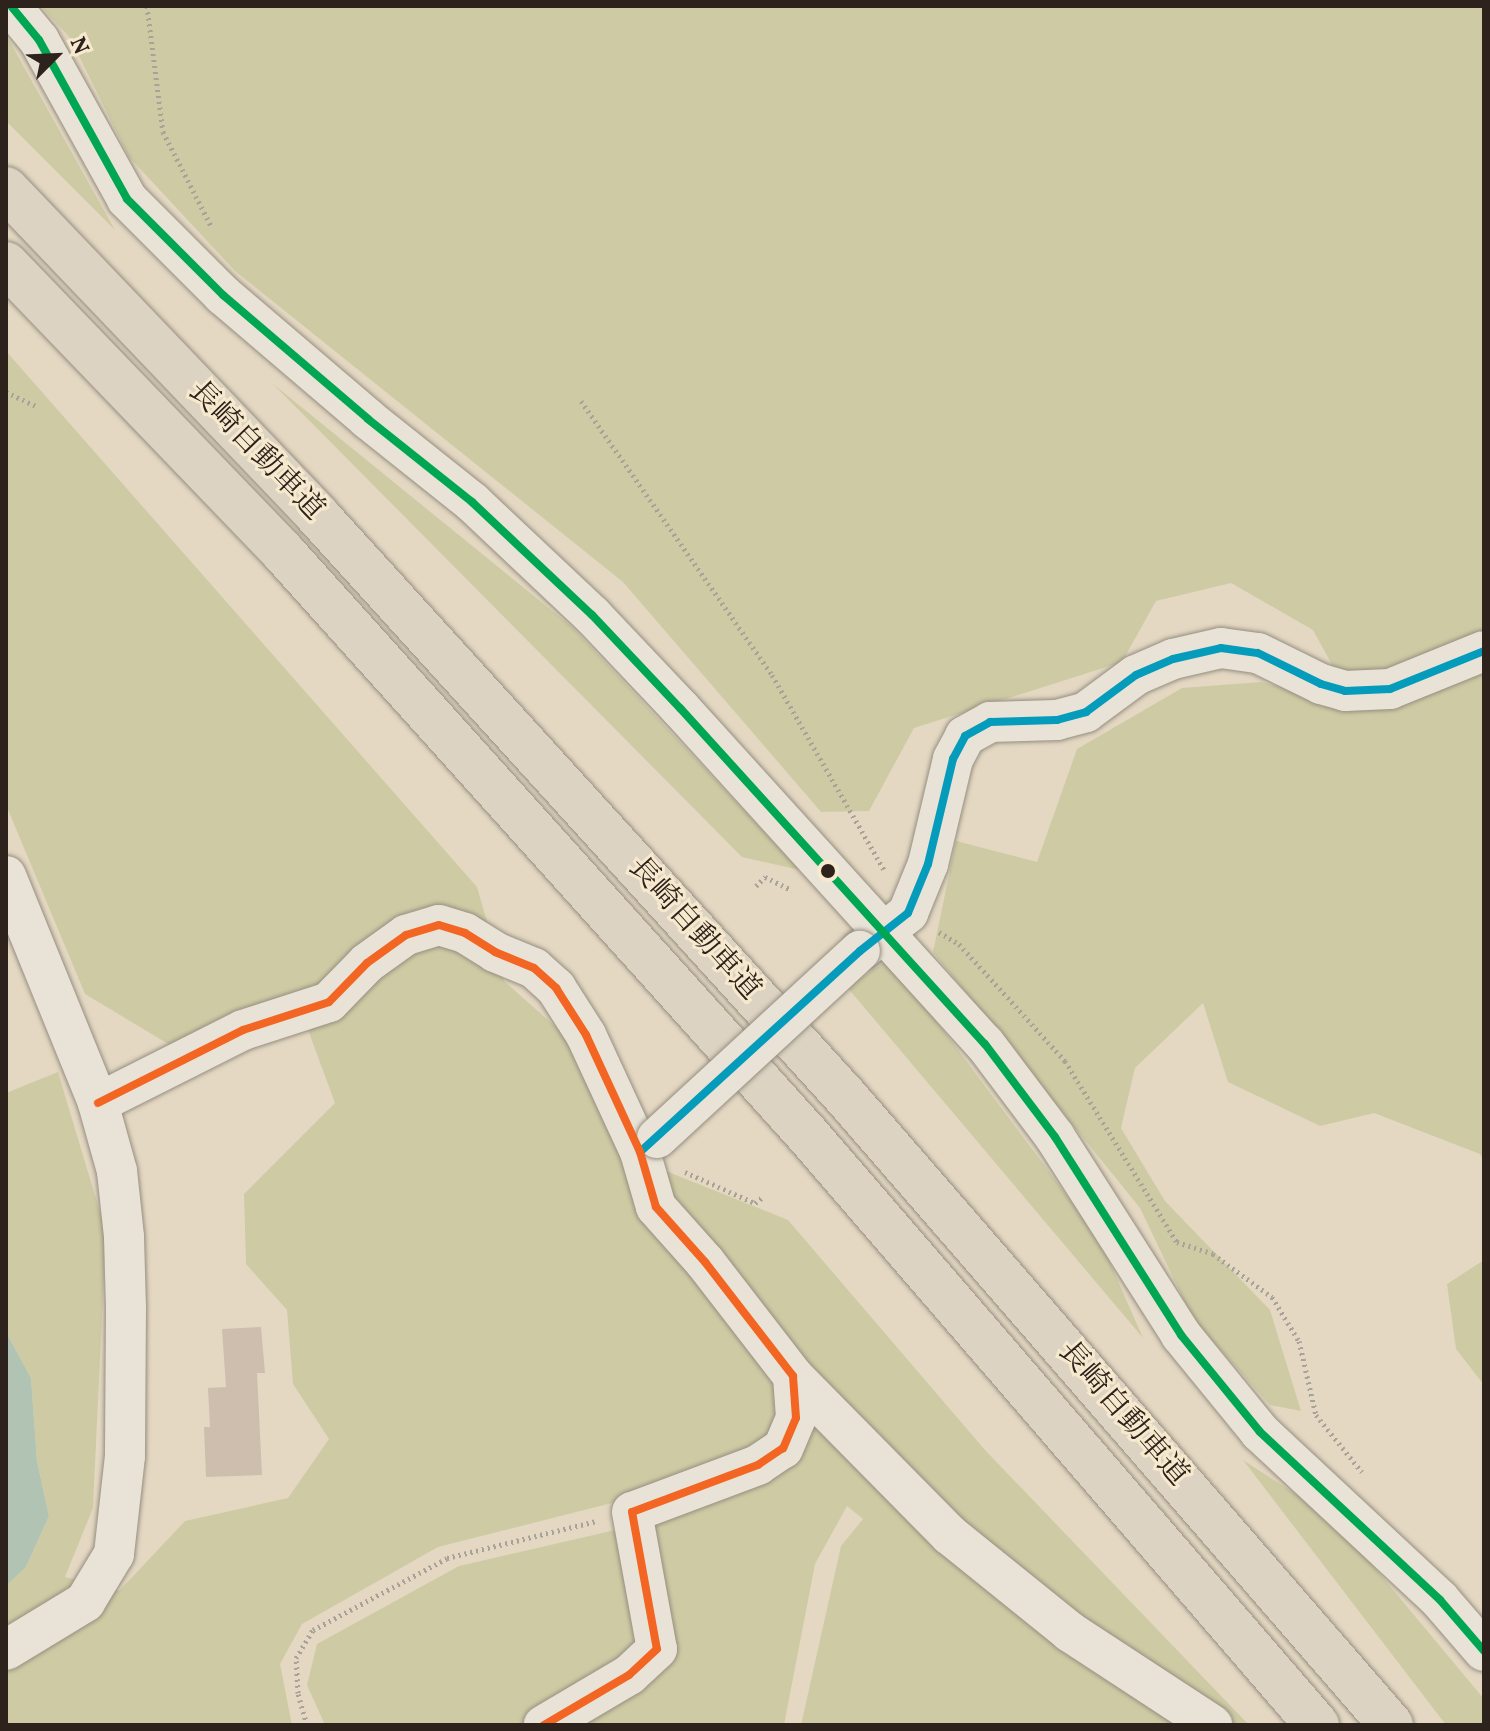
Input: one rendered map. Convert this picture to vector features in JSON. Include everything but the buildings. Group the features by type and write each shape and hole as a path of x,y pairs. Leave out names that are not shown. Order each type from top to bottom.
{"highway":[{"name":"長崎自動車道","path":"6,189 317,515 845,1096 1391,1725"},
{"name":"長崎自動車道","path":"6,264 282,551 775,1099 1317,1725"}],"street":[{"path":"11,6 39,40 127,199 223,295 368,419 472,502 592,615 770,805 872,942 985,1044 1055,1137 1181,1335 1260,1432 1440,1600 1484,1651"},
{"path":"649,1145 872,942 908,913 928,864 953,759 965,736 990,722 1057,720 1086,712 1136,675 1173,659 1221,648 1258,653 1321,684 1345,691 1390,689 1484,651"},
{"path":"6,876 98,1103 117,1171 124,1237 125,1456 114,1554 85,1602 6,1650"},
{"path":"98,1103 243,1030 329,1002 367,963 406,935 439,925 465,933 495,952 534,968 556,988 649,1145 656,1207 705,1262 793,1376 950,1535 1070,1632 1212,1725"},
{"path":"544,1725 629,1675 657,1649 632,1512 758,1465 783,1448 796,1418 793,1376"}],"path":[{"path":"147,6 163,132 211,226 222,237"},
{"path":"6,392 36,406"},
{"path":"649,1145 755,1203 764,1196"},
{"path":"1272,1297 1299,1341 1316,1415 1372,1484"},
{"path":"307,1725 298,1693 296,1658 313,1630 447,1558 632,1512"}],"shaded area":[{"path":"41,6 1484,6 1484,1161 1480,1154 1374,1113 1320,1126 1228,1082 1203,1003 1135,1068 1121,1128 1165,1201 1270,1310 1301,1411 1270,1405 1193,1319 1140,1208 933,952 956,841 1037,862 1077,749 1182,688 1261,682 1354,705 1313,630 1231,583 1156,601 1122,662 914,728 869,811 821,812 623,582 235,271 129,157 70,38"},
{"path":"6,35 115,230 6,121"},
{"path":"6,351 477,887 504,981 566,1036 631,1157 788,1220 985,1450 1249,1725 801,1725 841,1546 863,1519 847,1506 815,1564 784,1725 325,1725 307,1685 317,1644 459,1566 650,1522 616,1502 438,1547 302,1624 280,1664 292,1725 6,1725 6,1586 26,1567 49,1516 37,1461 31,1378 6,1332 6,1093 58,1072 106,1232 93,1508 65,1577 119,1591 185,1521 288,1498 329,1439 293,1384 287,1310 246,1264 244,1194 335,1103 294,992 180,1051 85,994 6,805"},
{"path":"273,384 572,627 800,870 742,857"},
{"path":"890,959 1100,1240 1143,1338 847,987"},
{"path":"1484,1260 1484,1385 1456,1349 1447,1284"},
{"path":"6,1332 31,1378 37,1461 49,1516 26,1567 6,1586"},
{"path":"1243,1460 1334,1519 1484,1699 1484,1725 1446,1725"}],"transit line":[{"path":"11,6 39,40 127,199 223,295 368,419 472,502 592,615 680,708 985,1044 1055,1137 1181,1335 1260,1432 1440,1600 1484,1651"},
{"path":"640,1152 860,951 908,913 928,864 953,759 965,736 990,722 1057,720 1086,712 1136,675 1173,659 1221,648 1258,653 1321,684 1345,691 1390,689 1484,651"},
{"path":"98,1103 243,1030 329,1002 367,963 406,935 439,925 465,933 495,952 534,968 556,988 586,1035 640,1152 656,1207 705,1262 793,1376 796,1418 783,1448 758,1465 632,1512 657,1649 629,1675 544,1725"}]}
